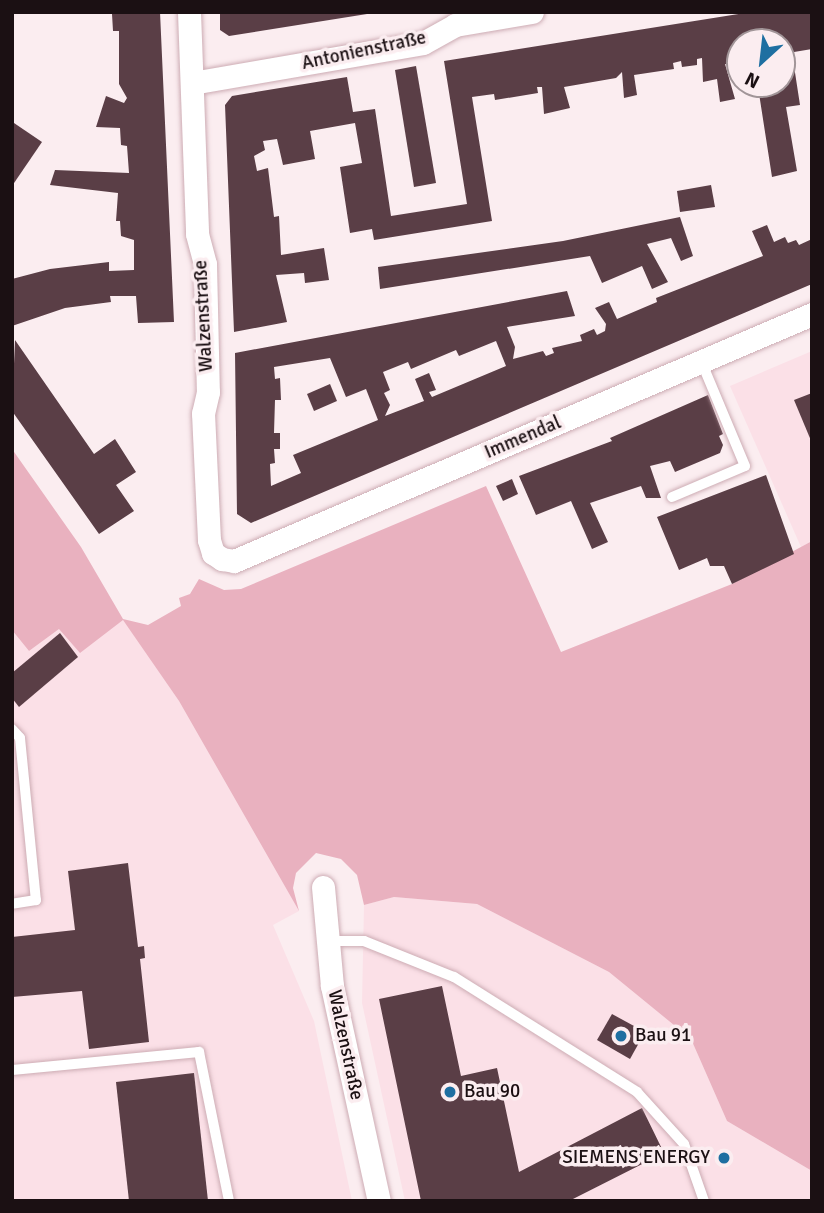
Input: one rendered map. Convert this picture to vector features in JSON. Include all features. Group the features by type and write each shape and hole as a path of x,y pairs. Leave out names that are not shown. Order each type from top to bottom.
{"street":[{"name":"Walzenstraße","path":"188,12 197,234 205,264 208,392 203,413 209,540 213,553 234,561"},
{"name":"Antonienstraße","path":"192,83 423,43 455,25 532,12"},
{"name":"Immendal","path":"234,561 812,314"},
{"name":"Walzenstraße","path":"323,887 332,986 379,1201"}],"lane":[{"path":"672,497 745,466 701,361"},
{"path":"12,729 20,738 36,900 12,904"},
{"path":"328,941 363,941 454,977 637,1092 684,1144 704,1201"},
{"path":"12,1070 199,1052 229,1201"}],"shaded area":[{"path":"812,351 812,541 801,547 730,386"},
{"path":"12,449 81,547 123,619 148,625 181,606 179,598 190,594 199,579 224,590 241,589 486,486 561,652 732,584 812,541 812,1171 727,1121 691,1039 609,972 477,904 394,897 364,905 357,875 341,859 316,853 296,873 293,888 299,911 179,701 123,620 80,653 59,629 29,651 12,630"},
{"path":"123,619 179,701 299,911 273,925 314,1021 352,1201 12,1201 12,630 29,651 59,629"},
{"path":"394,897 477,904 609,972 691,1039 727,1121 812,1171 812,1201 405,1201 362,1003 364,905"}],"building":[{"path":"160,12 174,322 138,323 136,296 110,296 111,302 65,308 12,326 12,279 50,269 109,262 109,271 134,270 134,240 121,236 120,221 116,221 118,193 50,185 55,170 129,173 127,146 121,145 120,128 96,127 106,96 124,103 127,98 119,84 119,31 113,31 112,14"},
{"path":"220,12 367,14 229,36 220,30"},
{"path":"751,12 812,12 812,49 796,52 796,28 726,28 726,98 735,99 720,102 717,79 703,82 702,58 697,59 697,65 682,67 681,61 673,63 674,69 634,75 637,95 624,98 622,72 616,78 564,87 570,108 544,114 542,87 537,87 538,93 495,100 494,94 472,97 492,221 374,240 372,229 350,233 340,167 362,163 355,123 310,131 315,159 283,165 277,139 263,141 265,150 254,156 257,171 268,168 274,217 279,216 281,255 324,248 329,280 305,283 304,273 276,275 287,322 234,332 225,105 232,96 347,77 353,112 375,109 391,216 467,204 444,61"},
{"path":"416,66 436,183 414,187 395,70"},
{"path":"796,79 800,105 786,107 797,171 772,177 760,98 796,98"},
{"path":"14,123 42,142 12,186 12,126"},
{"path":"711,185 715,207 680,212 677,191"},
{"path":"680,217 693,256 681,261 671,238 647,244 668,282 652,289 642,266 602,283 590,256 380,289 378,267 563,241"},
{"path":"767,225 774,242 785,237 788,243 796,240 799,245 812,239 812,284 251,523 237,514 235,353 567,291 575,316 507,327 515,347 513,359 543,351 546,356 554,353 552,348 582,341 580,335 594,329 597,335 605,331 606,324 595,308 609,302 617,319 657,302 656,298 763,256 752,231","holes":["496,341 506,366 432,397 429,392 436,390 429,373 415,379 424,401 385,416 390,405 384,393 390,390 383,372 408,362 411,369 456,350 459,356","330,358 346,397 366,389 378,420 293,455 301,473 271,486 270,464 275,463 274,449 280,449 280,433 274,433 275,400 281,400 280,378 275,379 274,367"]},
{"path":"15,340 94,454 115,439 136,472 116,485 134,511 99,534 12,411"},
{"path":"330,384 337,401 314,411 307,394"},
{"path":"812,393 812,443 794,400"},
{"path":"708,395 723,434 719,436 723,445 720,453 675,472 670,461 650,466 661,498 646,498 641,486 590,503 608,542 592,549 571,501 536,515 519,476 612,441 610,438"},
{"path":"766,475 794,554 732,584 724,566 710,566 707,558 679,570 657,517"},
{"path":"512,479 518,494 503,501 496,486"},
{"path":"60,633 78,657 19,707 12,698 12,673"},
{"path":"128,863 138,947 144,946 145,958 140,959 149,1042 89,1049 82,991 12,997 12,937 75,930 68,871"},
{"name":"Bau 90","path":"442,986 461,1076 497,1068 519,1172 642,1108 664,1153 569,1201 421,1201 379,999"},
{"name":"Bau 91","path":"612,1014 645,1032 630,1059 597,1040"},
{"path":"194,1073 208,1201 129,1201 116,1082"}],"place":[{"name":"Bau 91","path":"621,1036"},
{"name":"Bau 90","path":"450,1092"},
{"name":"SIEMENS ENERGY","path":"724,1158"}]}
